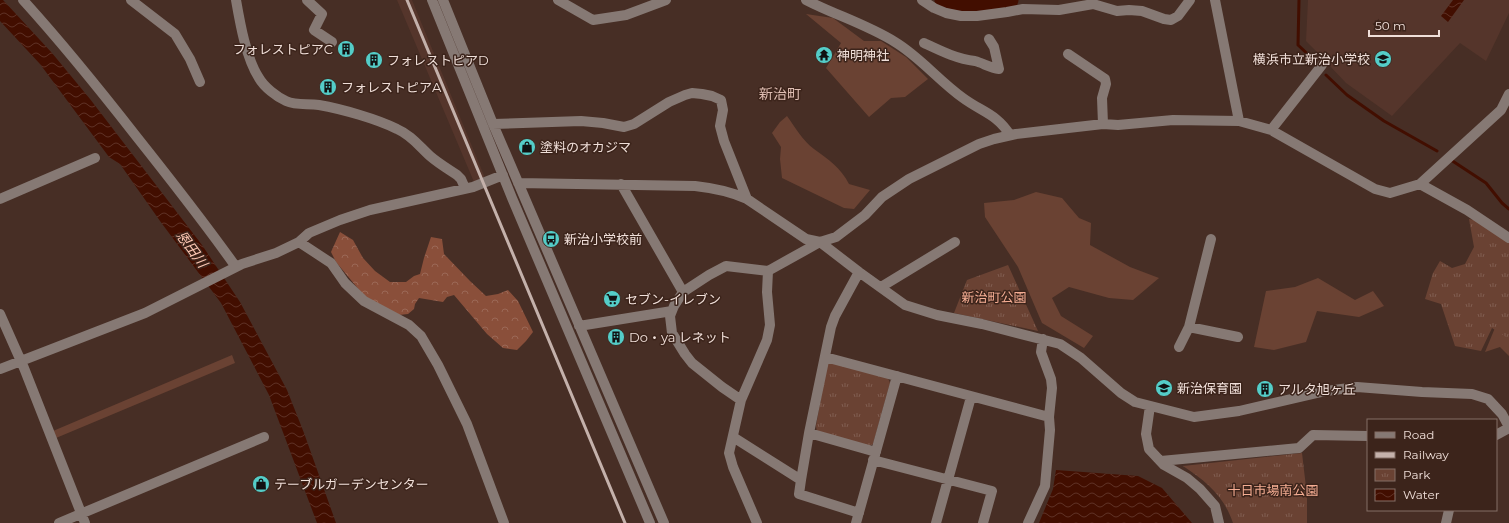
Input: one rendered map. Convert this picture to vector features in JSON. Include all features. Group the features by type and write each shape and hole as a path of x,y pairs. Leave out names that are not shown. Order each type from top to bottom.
{"street":[{"path":"23,0 59,39 171,179 206,224 234,268"},
{"path":"131,0 175,34 190,59 200,82"},
{"path":"236,0 239,18 251,62 259,79 274,94 292,103 317,105 338,110 396,128 408,134 430,156 457,175 461,179 465,188"},
{"path":"307,0 322,14 314,30 332,42"},
{"path":"432,0 503,175 650,523"},
{"path":"444,0 493,124 664,523"},
{"path":"558,0 593,20 626,15 666,0"},
{"path":"806,0 863,25 901,46 944,84 964,99 997,118 1010,135"},
{"path":"922,0 934,8 946,13 961,16 990,15 1023,9 1059,10 1093,4 1117,11 1142,11 1171,20 1178,16 1190,0"},
{"path":"1215,0 1239,121"},
{"path":"924,43 955,58 974,61 999,69 994,44"},
{"path":"1068,54 1105,79 1106,84 1102,98 1103,124"},
{"path":"1271,130 1322,65"},
{"path":"493,124 581,121 624,127 634,124 669,102 685,95 692,93 712,96 721,100 723,110 720,126 724,141 747,199"},
{"path":"741,400 692,363 672,333 670,316 683,292 708,275 726,266 768,271 820,242 836,237 865,215 882,197 908,179 980,144 1010,135 1103,124 1118,125 1174,120 1239,121 1271,130 1375,189 1390,193 1420,184 1501,110 1509,94"},
{"path":"0,198 94,158"},
{"path":"0,369 145,313 234,268 276,253 299,242 309,233 350,216 370,210 473,187 503,175"},
{"path":"518,183 673,185 709,188 738,194 806,239 820,242 905,305 937,315 982,324 1060,344 1081,358 1121,394 1135,402 1150,406 1194,417 1239,411 1326,391 1357,387 1472,394 1488,399 1502,414 1509,428 1497,434"},
{"path":"621,184 683,292"},
{"path":"1420,184 1466,210 1509,238"},
{"path":"1178,347 1190,327 1212,239"},
{"path":"299,242 331,263 345,283 364,301 409,325 420,336 438,365 467,424 504,523"},
{"path":"881,287 956,242"},
{"path":"757,523 733,467 729,453 741,400 767,340 770,325 767,292 768,271"},
{"path":"859,272 835,316 831,327 809,433 799,494 859,512"},
{"path":"579,326 672,312"},
{"path":"0,314 21,361 83,518"},
{"path":"1190,327 1238,337"},
{"path":"1028,523 1045,486 1050,430 1049,417 1052,388 1051,379 1041,352 1043,339"},
{"path":"825,356 1049,417"},
{"path":"856,523 897,376"},
{"path":"936,523 971,397"},
{"path":"1150,406 1146,434 1149,449 1164,465 1187,478 1200,489 1215,506 1219,523"},
{"path":"809,433 875,456 992,491 983,523"},
{"path":"1161,462 1298,448 1313,435 1367,436"},
{"path":"59,523 83,518 264,437"},
{"path":"733,437 801,480"},
{"path":"1446,523 1449,511"}],"shaded area":[{"path":"397,0 412,0 485,178 474,182"},
{"name":"横浜市立新治小学校","path":"1308,0 1509,0 1509,13 1486,61 1460,43 1392,116 1346,83 1328,64 1318,57 1320,55 1306,41"}],"green space":[{"path":"806,14 833,18 864,41 881,41 906,57 928,79 905,97 891,98 869,117 826,68 841,43"},
{"path":"787,116 806,142 834,164 849,184 870,190 854,209 844,208 782,178 780,159 781,147 772,133 780,122"},
{"path":"1036,192 1062,198 1079,218 1091,223 1090,245 1130,267 1159,278 1133,300 1109,298 1069,287 1052,298 1061,316 1093,336 1084,348 1042,323 1018,267 985,217 984,203 1014,200"},
{"path":"1469,219 1480,221 1509,243 1509,339 1492,328 1481,351 1455,346 1441,304 1425,299 1433,273 1440,261 1452,268 1465,264 1474,247"},
{"path":"340,232 353,240 363,258 375,271 390,282 406,282 414,276 420,274 431,237 442,239 444,254 486,296 498,294 508,290 518,301 533,332 517,350 503,348 487,334 454,295 447,297 443,302 419,298 414,309 408,314 399,315 365,297 336,262 331,252"},
{"name":"新治町公園","path":"1008,265 1038,331 954,313 967,280"},
{"path":"1318,278 1355,300 1373,291 1384,306 1359,317 1317,311 1306,342 1274,350 1254,347 1266,291 1295,287"},
{"path":"1509,307 1509,356 1500,347 1485,352 1497,323"},
{"path":"232,355 235,363 56,438 53,431"},
{"path":"830,362 888,378 890,383 873,444 869,446 817,432 816,426 827,364"},
{"name":"十日市場南公園","path":"1302,453 1307,496 1307,523 1233,523 1225,505 1213,490 1199,477 1183,466"}],"water":[{"name":"恩田川","path":"0,0 3,0 52,53 90,99 202,245 240,302 287,390 336,523 317,523 269,395 221,303 120,164 109,157 40,64 0,21"},
{"path":"1453,0 1464,0 1448,22 1441,16"},
{"path":"1056,470 1138,476 1162,488 1192,523 1039,523 1053,489"}],"waterway":[{"path":"943,0 951,4 968,7 1010,0"},
{"path":"1299,0 1298,45 1314,60"},
{"path":"1326,75 1347,95 1384,121 1437,151"},
{"path":"1451,160 1486,183 1502,203 1509,209"}],"railway":[{"path":"407,0 625,523"}],"place":[{"name":"フォレストピアC","path":"346,49"},
{"name":"神明神社","path":"824,55"},
{"name":"横浜市立新治小学校","path":"1383,59"},
{"name":"フォレストピアD","path":"374,60"},
{"name":"フォレストピアA","path":"328,87"},
{"name":"塗料のオカジマ","path":"527,147"},
{"name":"新治小学校前","path":"551,239"},
{"name":"セブン-イレブン","path":"612,299"},
{"name":"Do・ya レネット","path":"616,337"},
{"name":"新治保育園","path":"1164,388"},
{"name":"アルタ旭ヶ丘","path":"1265,389"},
{"name":"テーブルガーデンセンター","path":"261,484"}],"district":[{"name":"新治町","path":"780,94"}]}
